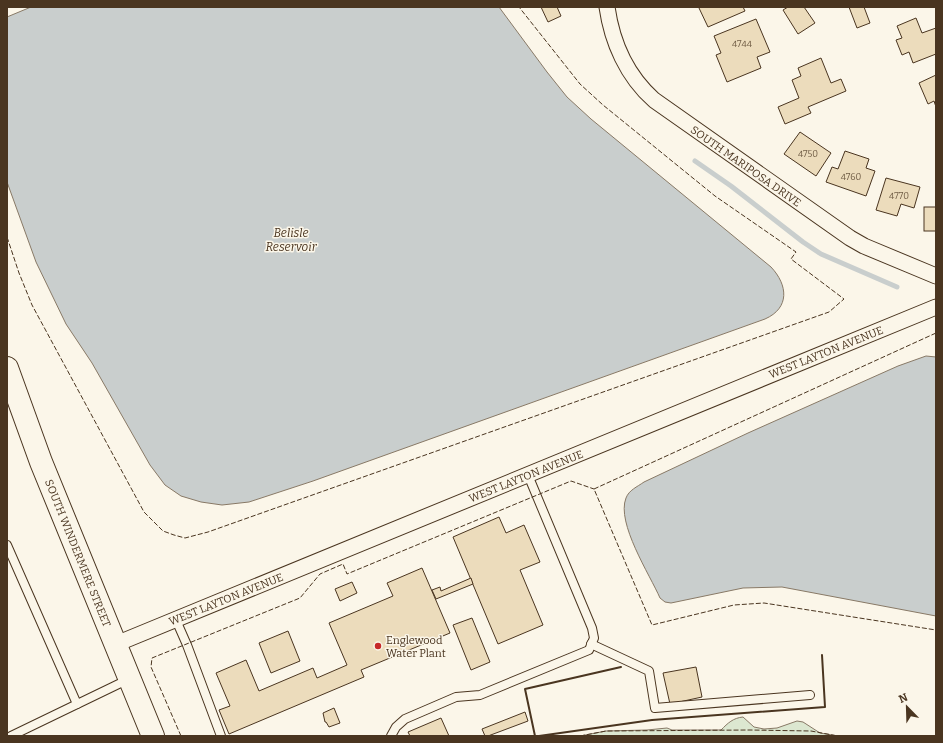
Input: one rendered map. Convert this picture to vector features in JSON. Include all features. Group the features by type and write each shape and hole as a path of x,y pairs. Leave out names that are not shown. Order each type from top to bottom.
{"street":[{"name":"SOUTH MARIPOSA DRIVE","path":"607,7 612,33 626,66 643,90 654,100 850,238 864,246 936,276"},
{"name":"WEST LAYTON AVENUE","path":"116,644 936,307"},
{"name":"SOUTH WINDERMERE STREET","path":"7,368 22,413 41,462 153,736"}],"lane":[{"path":"391,736 396,727 405,719 456,697 480,695 589,650 594,638 592,628 528,475"},
{"path":"7,545 77,704"},
{"path":"176,620 222,736"},
{"path":"591,644 649,671 655,708 810,695"},
{"path":"11,736 130,679"}],"green space":[{"path":"743,717 754,727 764,729 777,728 797,721 803,722 820,733 838,736 580,736 606,731 667,728 672,730 721,730 736,718"}],"water":[{"name":"Belisle Reservoir","path":"31,7 499,7 567,97 591,119 771,267 781,281 784,296 782,302 779,309 765,319 313,481 249,502 222,505 201,502 181,496 165,485 150,465 92,363 66,324 36,262 7,182 7,17"},
{"path":"926,356 936,357 936,616 782,587 743,588 671,603 665,602 660,598 636,549 626,521 624,509 627,495 631,491 644,482 748,433 898,366"}],"building":[{"path":"541,7 557,7 561,16 548,22"},
{"path":"743,7 745,11 708,27 699,8"},
{"path":"788,7 804,7 815,23 798,34 783,10"},
{"path":"849,7 864,7 870,23 857,28"},
{"path":"916,18 922,33 936,28 936,54 913,63 909,52 902,55 896,40 902,38 897,26"},
{"path":"756,19 770,52 757,57 761,68 727,82 716,55 721,53 714,36"},
{"path":"821,58 831,83 841,79 846,91 808,107 811,113 785,124 778,107 799,98 792,80 801,76 798,68"},
{"path":"936,75 936,107 934,101 928,104 919,83"},
{"path":"800,132 831,153 816,176 784,154"},
{"path":"845,151 869,159 866,168 875,171 866,196 826,182 832,167 838,169"},
{"path":"886,178 920,187 914,208 901,204 897,216 876,210"},
{"path":"924,207 936,207 936,231 924,231"},
{"path":"499,517 506,533 524,525 540,562 520,570 543,625 498,644 453,537"},
{"name":"Englewood Water Plant","path":"422,568 450,633 361,670 364,677 229,734 219,710 230,706 216,673 246,660 259,691 313,668 317,678 347,665 329,623 393,596 387,583"},
{"path":"471,578 473,584 436,599 432,590 440,587 441,591"},
{"path":"352,582 357,593 340,601 335,589"},
{"path":"472,618 490,662 471,670 453,625"},
{"path":"288,631 300,661 271,673 259,643"},
{"path":"696,667 702,697 670,704 663,673"},
{"path":"334,708 340,723 329,727 325,722 323,713"},
{"path":"525,712 528,721 485,736 482,729"},
{"path":"441,718 449,736 410,736 408,732"}],"waterway":[{"path":"695,161 731,186 803,242 821,254 897,287"}],"fence":[{"path":"7,237 32,305 144,512 163,531 185,538 208,532 829,312 844,299 791,259 796,252 715,196 603,105 580,84 519,7"},
{"path":"936,333 594,489 652,625 734,605 764,603 936,630"},
{"path":"181,736 151,667 152,658 300,598 320,574 343,564 347,574 571,481 594,489"},
{"path":"580,736 606,731 750,730 811,731 838,736"}],"wall":[{"path":"539,736 652,720 825,707 822,655"},
{"path":"535,736 525,689 621,667"}],"place":[{"name":"Englewood Water Plant","path":"378,646"}]}
